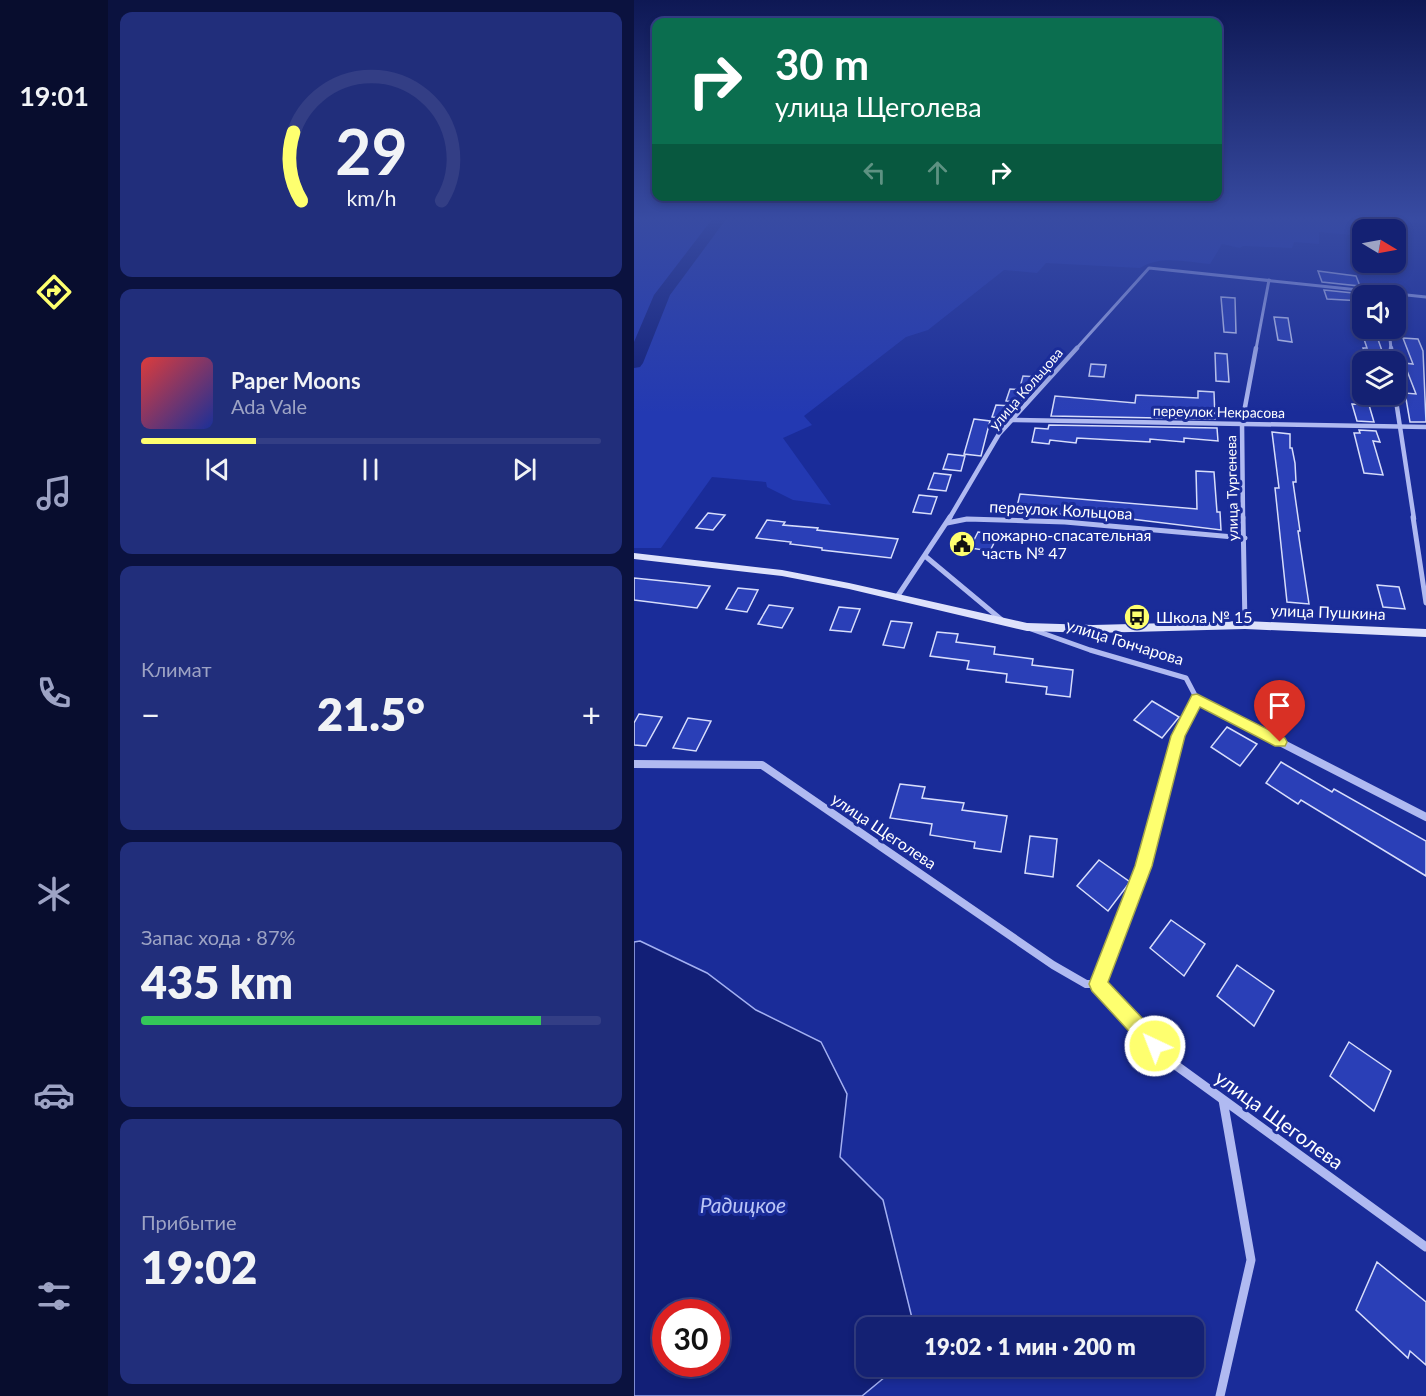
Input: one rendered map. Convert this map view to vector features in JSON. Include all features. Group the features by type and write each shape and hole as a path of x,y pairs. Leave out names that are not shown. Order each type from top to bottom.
{"street":[{"name":"улица Кольцова","path":"897,597 947,523 999,434 1135,283"},
{"name":"улица Тургенева","path":"1245,625 1242,423 1268,283"},
{"path":"1295,283 1352,290"},
{"path":"1406,296 1426,297"},
{"path":"1396,405 1426,603"},
{"name":"переулок Некрасова","path":"1012,420 1426,428"},
{"name":"переулок Кольцова","path":"947,523 967,519 1065,522 1245,538"},
{"name":"улица Гончарова","path":"634,556 782,573 1027,627 1093,629 1194,625"},
{"path":"925,556 1006,624"},
{"name":"улица Пушкина","path":"1194,625 1426,633"},
{"name":"улица Гончарова","path":"1027,627 1090,650 1186,678 1197,699 1426,817"},
{"path":"1098,984 1144,866 1178,736 1197,699"},
{"name":"улица Щеголева","path":"634,764 762,765 1053,965 1086,984 1098,984 1170,1061 1426,1247"},
{"path":"1220,1396 1251,1260 1223,1100"}],"shaded area":[{"path":"634,283 987,283 928,330 906,337 804,416 812,425 783,438 831,505 793,500 767,487 766,482 712,477 661,548 634,548"}],"water":[{"name":"Радицкое","path":"640,941 707,973 756,1010 821,1042 847,1094 840,1157 883,1200 912,1317 856,1317 856,1377 885,1377 862,1396 634,1396 634,942"}],"building":[{"path":"1333,283 1360,285 1352,285"},
{"path":"1324,290 1352,293 1352,300 1327,299"},
{"path":"1221,297 1235,298 1236,333 1224,332"},
{"path":"1274,317 1288,318 1292,342 1278,340"},
{"path":"1364,339 1378,339 1382,351 1364,351 1363,348 1367,348"},
{"path":"1403,339 1418,339 1423,351 1426,422 1410,422 1406,393 1416,394 1406,363 1413,364"},
{"path":"1215,353 1227,354 1229,382 1216,381"},
{"path":"1091,364 1106,365 1104,377 1089,376"},
{"path":"1023,376 1038,377 1034,389 1020,387"},
{"path":"1010,389 1025,390 1021,403 1006,401"},
{"path":"1198,391 1214,392 1215,419 1051,416 1055,396 1135,403 1136,395 1198,398"},
{"path":"996,405 1011,406 1007,419 992,417"},
{"path":"1352,405 1369,405 1374,422 1357,421"},
{"path":"974,419 990,421 981,456 964,454"},
{"path":"1049,425 1217,428 1218,441 1184,438 1184,442 1150,439 1150,442 1077,438 1076,443 1050,440 1049,444 1032,442 1035,428 1048,429"},
{"path":"1359,430 1376,431 1380,442 1373,441 1383,475 1364,473 1354,433 1360,433"},
{"path":"1272,432 1290,434 1290,448 1292,448 1295,463 1296,482 1293,482 1300,531 1298,531 1309,604 1287,602 1275,488 1279,488"},
{"path":"948,454 965,456 961,471 943,469"},
{"path":"1196,471 1214,472 1217,512 1220,512 1221,530 1131,519 1016,511 1020,494 1197,509"},
{"path":"934,473 951,475 946,491 928,489"},
{"path":"919,495 937,497 931,514 913,512"},
{"path":"708,513 725,515 713,530 696,528"},
{"path":"767,520 785,522 783,525 818,528 817,530 898,539 891,558 822,550 822,548 790,544 791,542 756,538"},
{"path":"978,532 998,535 990,551 970,548"},
{"path":"634,578 710,586 697,608 634,600"},
{"path":"1377,585 1399,587 1405,609 1383,607"},
{"path":"738,588 758,590 747,612 726,609"},
{"path":"769,605 793,608 782,628 758,624"},
{"path":"839,607 860,609 851,632 830,630"},
{"path":"891,621 912,623 904,648 883,645"},
{"path":"937,632 958,634 956,642 995,647 994,654 1033,659 1032,665 1073,670 1070,697 1046,694 1047,687 1006,682 1007,674 967,669 969,661 930,656"},
{"path":"1152,701 1179,717 1162,738 1134,720"},
{"path":"639,714 662,717 646,746 634,745 634,723"},
{"path":"688,718 711,721 696,751 673,748"},
{"path":"1227,727 1257,744 1240,766 1211,747"},
{"path":"1281,762 1332,792 1334,789 1426,841 1426,876 1301,800 1298,804 1266,783"},
{"path":"900,784 925,787 922,798 964,803 962,810 1007,816 1001,852 974,848 975,842 930,835 932,824 890,818"},
{"path":"1030,836 1057,839 1053,877 1025,873"},
{"path":"1099,860 1130,882 1108,911 1077,886"},
{"path":"1171,920 1205,944 1184,976 1150,948"},
{"path":"1237,965 1274,991 1254,1026 1217,996"},
{"path":"1349,1042 1391,1071 1374,1111 1330,1076"},
{"path":"1377,1262 1426,1302 1426,1365 1410,1351 1408,1358 1356,1310"}],"waterway":[{"path":"634,363 662,295 671,283"}],"place":[{"name":"пожарно-спасательная часть № 47","path":"962,544"},
{"name":"Школа № 15","path":"1137,617"}],"route":[{"path":"1155,1046 1098,984 1144,866 1178,736 1197,699 1280,742"}]}
